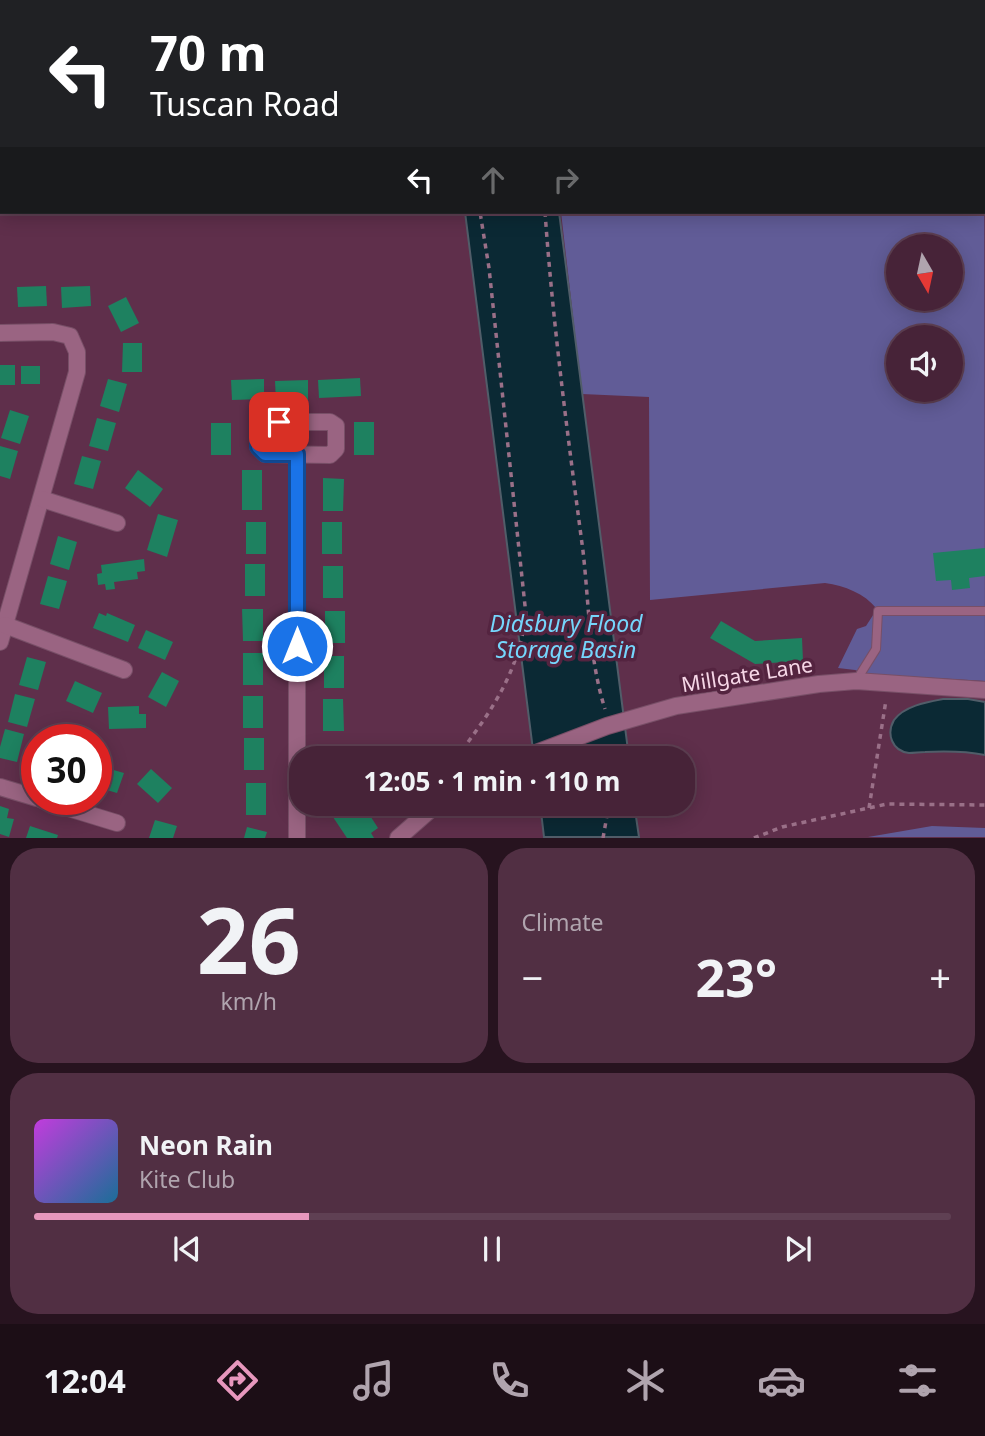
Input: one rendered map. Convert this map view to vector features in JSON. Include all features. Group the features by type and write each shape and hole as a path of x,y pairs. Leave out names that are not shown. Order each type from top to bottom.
{"street":[{"path":"0,333 52,332 71,336 77,352 76,372 0,642"},
{"path":"265,422 330,422 336,426 336,449 330,455 297,454 265,454 258,447 259,429 265,422"},
{"path":"297,454 297,838"},
{"path":"42,499 117,523"},
{"path":"5,625 124,670"},
{"name":"Millgate Lane","path":"554,746 607,726 676,706 819,684 856,681 985,690"},
{"path":"0,787 21,793"},
{"path":"91,815 117,823"},
{"path":"398,838 423,816"}],"lane":[{"path":"856,681 877,649 878,611 985,611"}],"path":[{"path":"465,746 484,721 508,680 522,644 526,615 489,268 480,214"},
{"path":"545,214 551,302 586,575 597,688 607,726"},
{"path":"869,808 888,684"},
{"path":"754,838 782,827 887,804 985,805"},
{"path":"603,838 607,816"}],"shaded area":[{"path":"561,214 984,214 985,681 885,675 883,679 838,668 857,629 866,626 877,609 854,591 840,586 825,583 650,600 649,397 582,394"},
{"path":"932,826 985,828 985,837 868,837"}],"water":[{"name":"Didsbury Flood Storage Basin","path":"465,214 559,214 627,746 532,746"},
{"path":"943,699 985,702 985,755 955,752 909,753 898,749 892,741 892,725 898,715 916,705"},
{"path":"542,816 636,816 639,837 544,837"}],"building":[{"path":"46,286 47,306 18,307 17,287"},
{"path":"90,286 91,306 62,308 61,287"},
{"path":"126,297 139,323 121,332 108,306"},
{"path":"123,343 142,343 142,372 122,372"},
{"path":"0,365 15,365 15,385 0,385"},
{"path":"21,366 40,366 40,384 21,384"},
{"path":"360,378 361,396 319,398 318,380"},
{"path":"108,379 127,384 119,412 100,406"},
{"path":"264,379 264,399 232,400 231,380"},
{"path":"308,380 308,400 276,401 275,381"},
{"path":"10,410 29,416 20,444 1,438"},
{"path":"97,418 116,423 108,451 89,446"},
{"path":"354,422 374,422 374,455 354,455"},
{"path":"211,423 231,423 231,455 211,455"},
{"path":"0,446 18,451 10,479 0,476"},
{"path":"82,456 101,461 93,489 74,484"},
{"path":"138,470 163,489 150,507 125,488"},
{"path":"242,470 262,470 262,510 242,510"},
{"path":"323,478 344,479 343,511 323,511"},
{"path":"158,514 178,520 167,557 147,550"},
{"path":"246,522 266,522 266,554 246,554"},
{"path":"322,522 342,522 342,554 322,554"},
{"path":"58,536 77,542 69,570 50,564"},
{"path":"985,548 985,576 969,578 970,588 952,590 951,580 936,581 933,553"},
{"path":"144,559 145,571 137,572 138,579 114,582 115,589 106,590 105,584 98,585 97,574 102,573 101,565"},
{"path":"245,564 265,564 265,596 245,596"},
{"path":"323,566 343,566 343,598 323,598"},
{"path":"48,576 67,581 59,609 40,604"},
{"path":"242,609 263,609 263,641 243,641"},
{"path":"325,611 345,611 345,643 325,643"},
{"path":"99,613 106,616 107,613 135,625 128,642 93,628"},
{"path":"721,621 755,641 802,638 803,661 755,664 710,638"},
{"path":"146,630 173,642 165,660 138,648"},
{"path":"243,653 263,653 263,685 243,685"},
{"path":"324,656 344,656 344,688 324,688"},
{"path":"27,657 46,662 38,690 19,685"},
{"path":"162,672 179,681 166,707 148,697"},
{"path":"75,681 102,693 93,713 66,701"},
{"path":"15,694 35,699 28,724 21,725 8,722"},
{"path":"243,696 263,696 263,728 243,728"},
{"path":"323,699 343,699 344,731 323,731"},
{"path":"139,706 139,714 146,714 146,728 112,729 112,724 109,724 108,707"},
{"path":"5,729 21,733 17,762 0,758"},
{"path":"244,738 264,738 264,770 244,770"},
{"path":"323,744 344,744 344,746"},
{"path":"151,769 172,788 158,803 137,784"},
{"path":"112,770 124,773 117,793 112,792"},
{"path":"246,783 266,783 266,815 246,815"},
{"path":"0,806 9,809 7,818 14,819 9,837 0,834"},
{"path":"332,816 370,816 378,828 371,833 374,838 347,838"},
{"path":"155,820 177,826 173,838 149,838"},
{"path":"30,826 58,835 57,838 26,838"},
{"path":"247,827 267,832 265,838 244,838"}],"route":[{"path":"279,422 265,422 259,429 258,447 265,454 297,454 297,646"}]}
